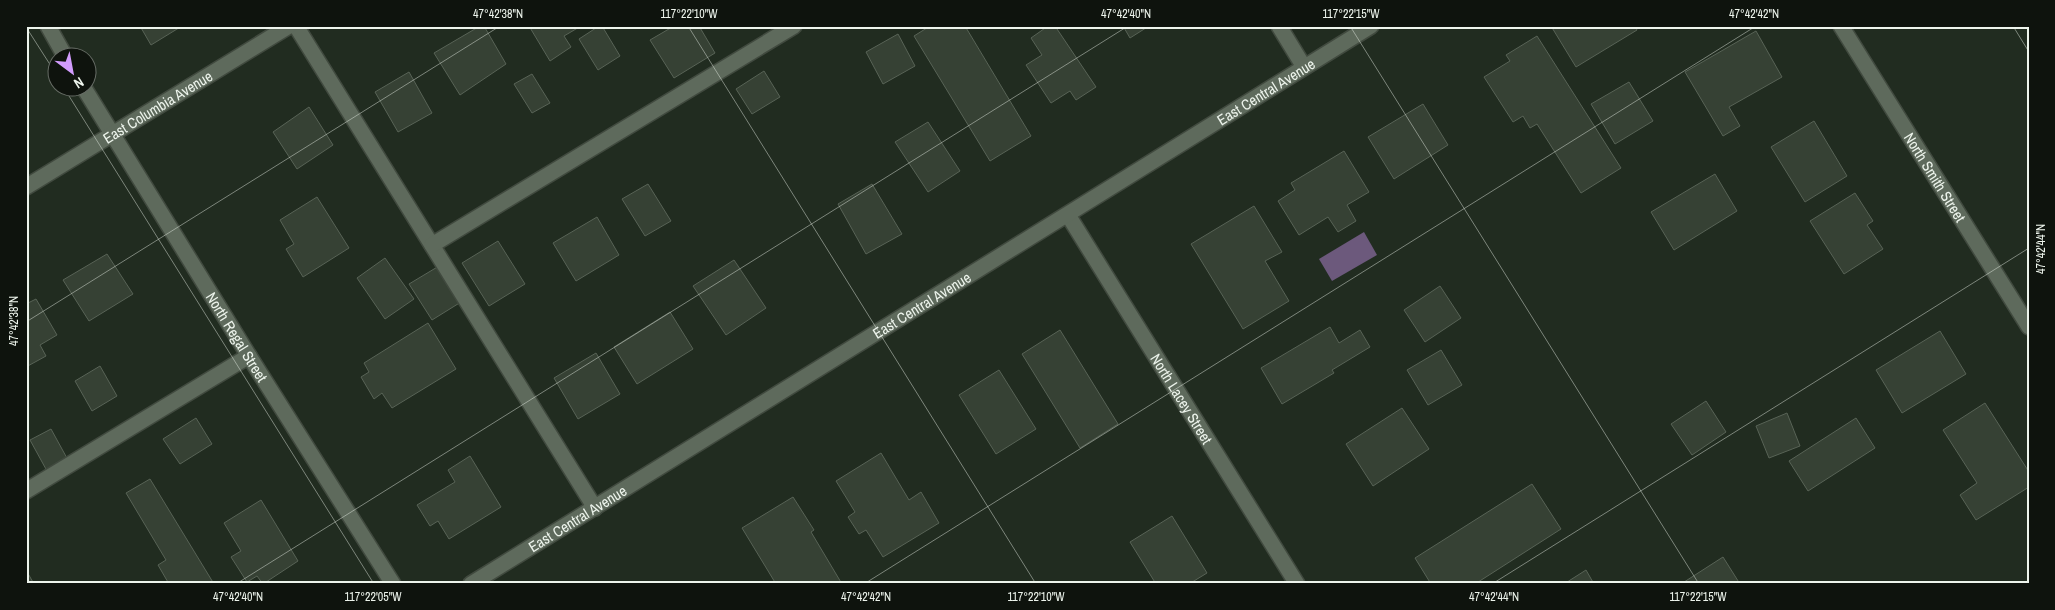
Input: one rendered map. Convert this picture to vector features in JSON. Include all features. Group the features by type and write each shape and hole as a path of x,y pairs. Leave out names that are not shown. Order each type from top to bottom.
{"street":[{"path":"48,26 60,48"},
{"name":"East Columbia Avenue","path":"26,187 288,26"},
{"path":"296,26 595,508"},
{"path":"432,245 794,26"},
{"path":"1279,26 1304,67"},
{"name":"East Central Avenue","path":"471,584 1370,26"},
{"name":"North Smith Street","path":"1841,26 2029,327"},
{"name":"North Regal Street","path":"90,98 249,356 393,584"},
{"name":"North Lacey Street","path":"1068,215 1297,584"},
{"path":"26,491 249,356"}],"shaded area":[{"path":"1364,232 1377,255 1332,281 1319,259"}],"building":[{"path":"140,26 182,26 151,45"},
{"path":"480,26 484,26 506,64 460,95 434,53"},
{"path":"529,26 581,26 564,36 571,47 550,61"},
{"path":"602,26 620,56 598,70 579,39"},
{"path":"674,26 699,26 715,53 674,78 650,40"},
{"path":"930,26 965,26 1031,136 990,161 914,36"},
{"path":"1048,26 1055,26 1096,87 1076,100 1070,91 1051,103 1026,65 1042,55 1031,38"},
{"path":"1123,26 1149,26 1130,38"},
{"path":"1551,26 1635,26 1637,30 1576,67"},
{"path":"1756,31 1782,77 1729,107 1740,126 1723,136 1685,72"},
{"path":"898,34 915,66 883,84 866,52"},
{"path":"1537,36 1621,168 1581,193 1537,124 1530,128 1523,116 1513,122 1484,77 1510,61 1506,55"},
{"path":"764,71 780,97 752,114 736,89"},
{"path":"409,72 432,113 398,132 375,92"},
{"path":"532,74 550,103 532,113 514,84"},
{"path":"1629,82 1653,121 1615,144 1591,104"},
{"path":"1423,104 1448,145 1394,179 1368,137"},
{"path":"309,107 333,145 297,169 273,132"},
{"path":"1814,121 1847,176 1805,202 1771,147"},
{"path":"928,122 960,171 928,192 895,142"},
{"path":"1344,151 1369,192 1347,205 1356,221 1338,232 1328,217 1299,235 1278,201 1295,190 1291,183"},
{"path":"1715,174 1737,211 1674,250 1651,212"},
{"path":"648,184 671,221 645,236 622,199"},
{"path":"872,184 902,234 866,254 838,204"},
{"path":"1855,193 1873,221 1867,225 1883,249 1844,274 1810,221"},
{"path":"317,197 349,248 303,277 286,249 294,244 280,220"},
{"path":"1254,206 1282,252 1265,261 1289,301 1243,329 1191,244"},
{"path":"597,217 619,255 576,281 553,243"},
{"path":"498,241 525,284 489,306 462,263"},
{"path":"107,254 133,294 89,321 63,280"},
{"path":"385,258 414,299 385,319 357,278"},
{"path":"734,260 766,308 726,335 693,286"},
{"path":"439,266 461,302 432,320 409,284"},
{"path":"1440,286 1461,318 1425,342 1404,310"},
{"path":"36,299 57,335 40,345 46,356 26,367 26,304"},
{"path":"670,312 693,349 637,384 614,347"},
{"path":"428,323 456,369 392,408 382,393 374,399 361,377 369,372 364,363"},
{"path":"1330,327 1339,343 1360,330 1370,347 1332,370 1334,373 1282,404 1261,368"},
{"path":"1060,330 1118,424 1080,448 1022,354"},
{"path":"1940,331 1966,374 1902,413 1876,370"},
{"path":"1441,350 1462,385 1428,405 1407,370"},
{"path":"596,353 620,394 578,419 554,378"},
{"path":"100,366 117,396 92,411 75,381"},
{"path":"999,370 1036,429 996,454 959,395"},
{"path":"1706,401 1726,432 1692,455 1671,424"},
{"path":"1985,403 2029,472 2029,487 1976,520 1960,495 1977,483 1943,430"},
{"path":"1402,408 1429,449 1373,486 1346,444"},
{"path":"1787,413 1800,446 1769,458 1756,426"},
{"path":"196,418 212,444 180,464 163,439"},
{"path":"1856,418 1875,448 1808,491 1789,461"},
{"path":"51,429 68,460 47,471 30,440"},
{"path":"881,453 909,500 921,492 939,523 883,557 866,530 859,534 848,517 855,512 836,481"},
{"path":"470,456 501,507 449,539 438,521 430,526 417,505 455,482 448,470"},
{"path":"150,479 214,584 169,584 158,565 166,560 126,493"},
{"path":"1532,484 1561,529 1475,584 1431,584 1415,558"},
{"path":"793,497 814,530 811,532 842,584 776,584 742,528"},
{"path":"261,500 298,561 263,584 257,576 247,582 231,557 241,551 224,523"},
{"path":"1172,516 1207,573 1189,584 1156,584 1130,542"},
{"path":"1723,557 1740,584 1681,584"},
{"path":"26,570 34,584 26,584"},
{"path":"1586,570 1594,584 1564,584"}]}
